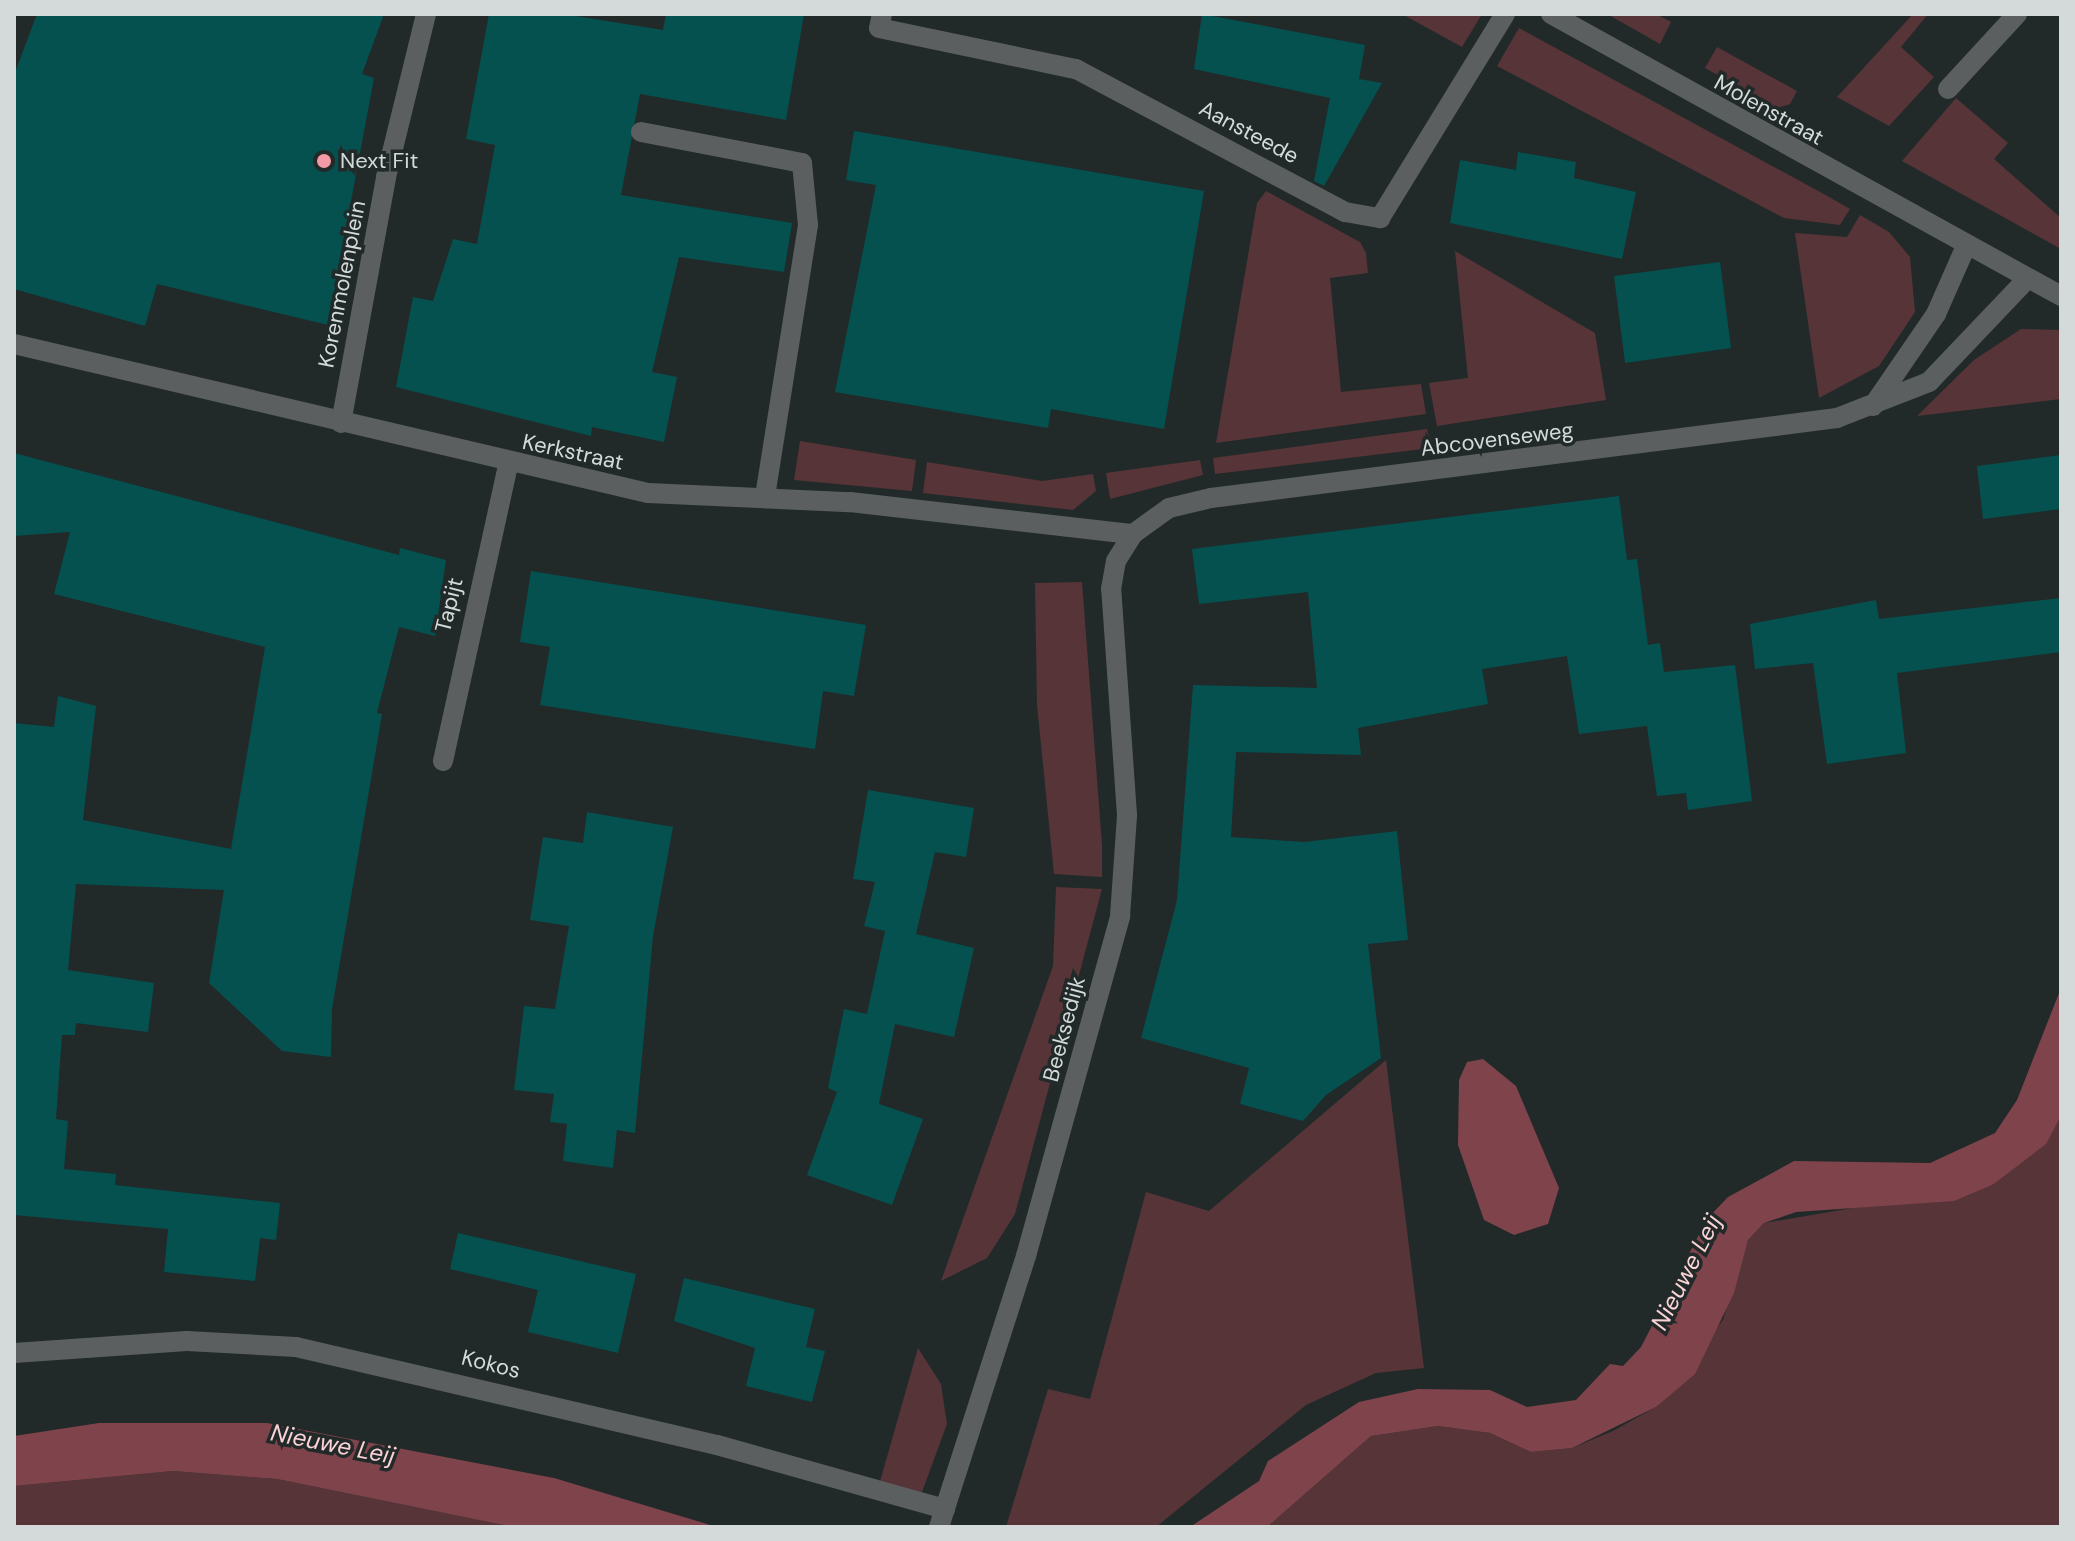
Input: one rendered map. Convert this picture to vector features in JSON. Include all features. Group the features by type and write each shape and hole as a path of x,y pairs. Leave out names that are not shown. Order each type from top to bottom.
{"street":[{"name":"Korenmolenplein","path":"341,423 386,177 426,14"},
{"name":"Aansteede","path":"882,14 879,28 1076,69 1345,212 1380,218 1505,14"},
{"name":"Molenstraat","path":"1551,14 1966,246"},
{"path":"1948,89 2017,14"},
{"path":"641,132 802,163 808,225 765,497"},
{"path":"1873,406 1936,314 1966,246 2061,296"},
{"name":"Abcovenseweg","path":"1133,534 1169,508 1211,498 1785,428 1873,406 1929,382 2027,279"},
{"name":"Kerkstraat","path":"14,344 648,493 765,497 1133,534"},
{"name":"Tapijt","path":"443,761 509,462"},
{"name":"Beeksedijk","path":"942,1518 1026,1256 1120,916 1127,815 1111,589 1116,561 1133,534"},
{"name":"Kokos","path":"14,1353 187,1341 296,1347 717,1445 942,1518"}],"shaded area":[{"path":"1402,14 1482,14 1462,47"},
{"path":"1607,14 1656,14 1671,22 1660,44"},
{"path":"1913,14 1928,14 1901,47 1934,77 1889,126 1837,97"},
{"path":"1519,28 1850,209 1840,225 1784,218 1497,66"},
{"path":"1717,47 1797,91 1790,104 1777,108 1705,68"},
{"path":"1956,98 2008,143 1994,159 2061,218 2061,249 1902,161"},
{"path":"1266,191 1360,242 1366,253 1368,273 1330,278 1341,392 1421,384 1426,414 1216,443 1257,203"},
{"path":"1860,215 1889,232 1910,257 1915,312 1879,366 1819,398 1795,233 1847,237"},
{"path":"1455,251 1595,333 1606,400 1437,426 1429,383 1468,378"},
{"path":"2021,329 2061,330 2061,399 1917,416 1974,360"},
{"path":"1427,429 1431,448 1215,474 1213,458"},
{"path":"800,441 916,460 912,491 794,480"},
{"path":"1200,460 1203,475 1110,499 1106,473"},
{"path":"927,462 1042,481 1093,474 1096,491 1073,510 923,493"},
{"path":"1082,582 1102,877 1054,874 1037,705 1035,583"},
{"path":"1056,887 1102,889 1015,1214 987,1258 941,1281 1053,966"},
{"path":"1386,1060 1424,1368 1376,1373 1306,1405 1156,1527 1006,1527 1048,1389 1090,1399 1146,1192 1209,1211"},
{"path":"2061,1116 2061,1527 1267,1527 1371,1436 1438,1426 1490,1433 1531,1452 1572,1448 1613,1431 1656,1407 1723,1320 1748,1240 1764,1223 1994,1184 2045,1144"},
{"path":"918,1348 941,1384 947,1424 922,1492 908,1495 879,1485"},
{"path":"173,1471 277,1479 513,1527 14,1527 14,1486"}],"water":[{"name":"Nieuwe Leij","path":"2061,988 2061,1116 2046,1144 1994,1184 1954,1201 1796,1212 1764,1223 1748,1240 1734,1293 1695,1374 1656,1407 1572,1448 1531,1452 1490,1433 1438,1426 1371,1436 1267,1527 1190,1527 1259,1481 1268,1461 1359,1402 1418,1389 1490,1390 1527,1407 1576,1400 1610,1364 1623,1366 1641,1347 1707,1219 1728,1197 1794,1161 1930,1163 1995,1133 2017,1100"},
{"path":"1483,1059 1516,1086 1559,1188 1548,1224 1514,1235 1484,1220 1458,1145 1459,1080 1467,1062"},
{"name":"Nieuwe Leij","path":"99,1423 267,1423 554,1478 717,1527 513,1527 277,1479 173,1471 14,1486 14,1436"}],"building":[{"path":"37,14 384,14 362,74 374,78 328,325 157,284 145,326 14,289 14,75"},
{"path":"489,14 563,14 663,30 666,14 804,14 786,120 640,94 621,195 792,223 784,272 679,257 652,372 677,377 664,442 592,427 591,436 396,387 413,297 433,301 453,239 477,244 495,145 466,139"},
{"path":"1202,14 1365,45 1359,79 1382,83 1324,186 1314,181 1330,98 1194,69"},
{"path":"854,131 1204,191 1164,429 1051,409 1048,428 835,392 876,185 846,180"},
{"path":"1518,152 1576,162 1574,178 1636,192 1622,259 1450,223 1460,160 1516,170"},
{"path":"1720,262 1731,348 1625,363 1614,276"},
{"path":"14,453 399,555 400,548 446,560 435,636 399,627 377,713 382,714 332,1009 331,1057 282,1051 209,983 224,890 76,884 68,970 154,983 148,1032 76,1023 75,1035 62,1035 56,1119 68,1121 64,1169 116,1174 115,1185 280,1203 276,1240 260,1238 255,1281 164,1272 168,1229 14,1215 14,723 54,727 58,696 96,706 83,820 231,849 265,647 54,594 70,532 14,536"},
{"path":"2061,455 2061,509 1983,519 1977,466"},
{"path":"1619,496 1627,560 1637,559 1648,645 1660,643 1664,672 1735,665 1752,801 1688,810 1686,793 1657,796 1647,726 1579,734 1567,656 1482,669 1488,704 1358,728 1361,755 1236,752 1231,837 1304,842 1397,831 1408,940 1368,944 1381,1058 1326,1095 1303,1121 1240,1104 1249,1068 1141,1038 1177,900 1193,685 1317,688 1308,592 1199,604 1192,549"},
{"path":"531,571 866,625 854,696 823,691 815,749 540,705 550,647 520,642"},
{"path":"2061,598 2061,652 1897,673 1906,753 1827,764 1813,663 1755,669 1750,624 1876,600 1879,619"},
{"path":"868,790 974,808 966,857 935,852 916,934 974,948 954,1037 895,1024 879,1104 923,1119 892,1205 807,1175 837,1092 828,1088 844,1009 867,1014 885,931 864,926 875,882 853,879"},
{"path":"587,812 673,827 653,936 635,1133 617,1130 613,1168 563,1161 567,1124 550,1122 554,1094 514,1090 524,1006 555,1009 569,926 530,920 543,837 583,843"},
{"path":"458,1233 636,1274 618,1353 528,1332 538,1290 450,1269"},
{"path":"684,1278 815,1309 806,1347 825,1351 812,1402 746,1386 755,1348 674,1321"}],"place":[{"name":"Next Fit","path":"324,161"}]}
